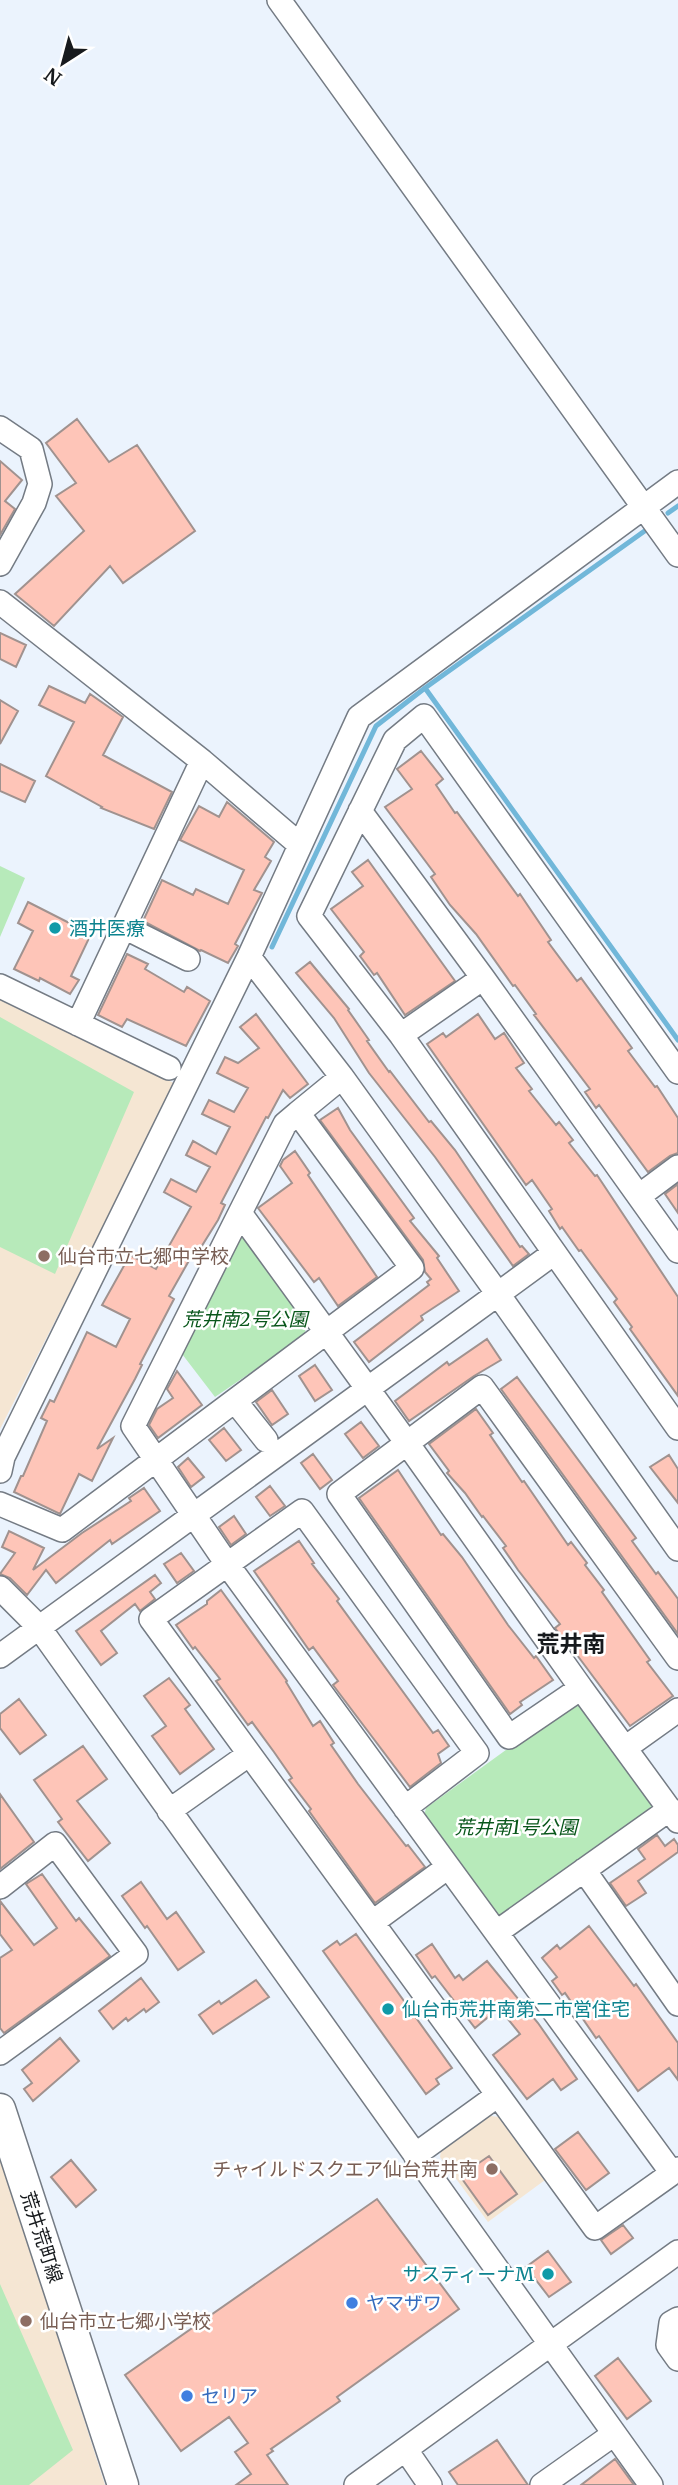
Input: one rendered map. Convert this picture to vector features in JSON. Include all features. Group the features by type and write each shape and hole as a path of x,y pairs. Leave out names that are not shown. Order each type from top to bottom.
{"main road":[{"name":"荒井荒町線","path":"0,2109 123,2485"}],"street":[{"path":"279,0 678,555"},
{"path":"0,428 31,449 40,484 34,503 0,564"},
{"path":"0,1471 3,1457 249,957 359,717 678,482"},
{"path":"0,602 202,761 300,845"},
{"path":"678,1072 424,716 395,740 309,916 401,1035 678,1428"},
{"path":"78,1024 202,761"},
{"path":"360,811 678,1251"},
{"path":"124,928 188,959"},
{"path":"249,957 342,1077 678,1549"},
{"path":"401,1035 483,978"},
{"path":"0,986 169,1068"},
{"path":"342,1077 285,1124 132,1426 227,1564 448,1867 675,2171 595,2228 151,1619 227,1564 302,1511 477,1753 405,1808"},
{"path":"0,1504 62,1530 412,1268 298,1112"},
{"path":"639,1196 678,1167"},
{"path":"240,1213 674,1815 584,1870 497,1932"},
{"path":"0,1656 554,1253"},
{"path":"581,1688 509,1737 339,1494 482,1387 678,1658"},
{"path":"235,1401 266,1440"},
{"path":"0,1588 38,1626 651,2485"},
{"path":"625,1748 678,1710"},
{"path":"169,1811 248,1755"},
{"path":"0,1887 55,1844 136,1954 0,2053"},
{"path":"373,1922 448,1867"},
{"path":"584,1870 678,2004"},
{"path":"415,2155 498,2095"},
{"path":"356,2485 678,2252"},
{"path":"678,2319 671,2323 668,2345 678,2359"},
{"path":"542,2485 614,2434"},
{"path":"406,2450 430,2485"}],"shaded area":[{"name":"仙台市立七郷中学校","path":"0,1000 176,1084 0,1429"},
{"name":"チャイルドスクエア仙台荒井南","path":"483,2115 499,2117 545,2180 488,2222 440,2157 442,2145"},
{"name":"仙台市立七郷小学校","path":"0,2157 105,2485 0,2485"}],"green space":[{"path":"0,866 25,878 0,937"},
{"path":"0,1017 134,1092 55,1274 0,1247"},
{"name":"荒井南2号公園","path":"241,1234 307,1323 304,1336 215,1397 179,1350"},
{"name":"荒井南1号公園","path":"569,1704 584,1706 655,1798 651,1814 508,1918 492,1914 423,1820 426,1808"},
{"path":"0,2284 73,2450 29,2485 0,2485"}],"building":[{"path":"77,419 109,462 137,445 195,531 123,583 110,566 54,626 15,594 84,531 56,496 76,483 46,443"},
{"path":"0,461 22,480 5,501 15,509 0,535"},
{"path":"0,633 26,645 16,667 0,659"},
{"path":"49,686 85,703 90,694 123,717 103,755 172,792 154,829 101,808 46,776 74,722 39,705"},
{"path":"0,700 18,711 0,744"},
{"path":"421,751 443,779 436,785 455,813 457,812 518,896 520,894 551,940 548,942 577,981 581,978 632,1048 628,1051 655,1087 657,1086 678,1118 678,1153 648,1172 599,1105 596,1108 585,1092 590,1089 534,1015 536,1014 515,985 513,986 476,934 450,905 431,877 435,874 385,807 412,789 397,769"},
{"path":"0,764 35,781 25,802 0,791"},
{"path":"227,802 274,842 265,857 271,861 254,890 262,893 228,963 143,921 162,880 193,895 196,889 228,904 244,870 180,840 199,806 219,817"},
{"path":"368,860 455,981 405,1015 377,973 374,975 360,956 364,952 331,909 363,886 352,872"},
{"path":"28,902 91,934 71,976 79,980 70,994 40,978 39,981 14,969 33,931 18,923"},
{"path":"127,954 148,964 145,969 184,992 187,987 210,1001 186,1046 127,1019 122,1027 98,1015"},
{"path":"310,962 349,1009 389,1072 455,1150 520,1247 529,1254 513,1266 435,1157 369,1073 334,1018 296,973"},
{"path":"256,1014 308,1084 290,1098 283,1090 268,1118 266,1117 221,1203 225,1205 218,1220 198,1252 195,1250 169,1296 174,1299 97,1449 113,1438 92,1481 79,1474 60,1514 14,1492 47,1421 41,1418 50,1400 54,1402 87,1332 116,1347 130,1319 102,1305 130,1255 156,1269 191,1207 164,1192 171,1179 196,1192 210,1167 186,1155 193,1141 216,1154 230,1127 202,1114 209,1100 234,1112 248,1088 217,1073 225,1057 238,1063 259,1048 240,1027"},
{"path":"478,1014 495,1039 504,1033 524,1063 516,1068 532,1089 529,1091 556,1125 559,1122 573,1140 569,1143 595,1176 597,1175 678,1297 678,1396 630,1329 632,1327 614,1302 617,1299 581,1250 579,1251 562,1227 560,1229 549,1211 552,1209 532,1180 526,1185 427,1044 443,1033 446,1037"},
{"path":"338,1108 350,1130 414,1218 410,1221 439,1256 437,1258 459,1291 421,1316 423,1320 369,1362 354,1342 429,1285 427,1282 431,1279 425,1272 423,1260 320,1120"},
{"path":"295,1151 310,1173 308,1175 377,1277 338,1306 319,1278 314,1282 258,1208 292,1183 280,1166 283,1160"},
{"path":"678,1184 678,1213 665,1194"},
{"path":"487,1339 501,1360 409,1421 395,1401 447,1362 449,1365"},
{"path":"315,1365 332,1390 315,1401 299,1376"},
{"path":"177,1371 202,1405 158,1438 149,1425 157,1409 173,1398 167,1389"},
{"path":"517,1377 636,1538 632,1541 678,1599 678,1634 501,1389"},
{"path":"272,1390 288,1414 272,1425 256,1402"},
{"path":"476,1409 522,1482 524,1481 568,1545 571,1542 587,1563 585,1565 604,1590 602,1592 650,1660 647,1662 673,1696 630,1726 555,1628 560,1624 518,1570 503,1548 506,1546 447,1473 449,1471 429,1444"},
{"path":"361,1422 379,1446 363,1458 345,1434"},
{"path":"224,1428 241,1450 226,1461 209,1440"},
{"path":"313,1454 332,1480 320,1489 301,1463"},
{"path":"669,1455 678,1469 678,1503 650,1467"},
{"path":"188,1458 204,1477 191,1487 178,1467"},
{"path":"398,1470 441,1535 443,1534 462,1557 508,1625 553,1680 520,1702 522,1705 510,1714 359,1498"},
{"path":"270,1486 285,1506 270,1516 256,1497"},
{"path":"144,1488 160,1511 112,1544 110,1540 56,1583 46,1570 27,1595 10,1578 0,1574 15,1553 2,1547 9,1531 44,1548 33,1570 131,1501 129,1498"},
{"path":"234,1516 246,1534 231,1545 219,1527"},
{"path":"299,1541 314,1563 312,1564 339,1599 337,1601 433,1733 438,1730 449,1746 438,1754 441,1763 410,1787 333,1685 338,1681 313,1647 309,1650 254,1571"},
{"path":"181,1553 194,1571 177,1583 164,1564"},
{"path":"155,1575 161,1583 150,1592 155,1599 140,1611 135,1604 101,1631 117,1653 101,1665 76,1631"},
{"path":"221,1590 287,1681 313,1726 320,1721 334,1743 331,1745 358,1784 425,1867 375,1903 309,1811 311,1809 289,1780 292,1778 274,1752 252,1722 248,1725 216,1681 220,1679 176,1625 207,1604 207,1601"},
{"path":"169,1678 190,1705 185,1709 214,1749 180,1774 152,1736 166,1726 144,1696"},
{"path":"19,1699 46,1735 20,1754 0,1728 0,1714"},
{"path":"83,1746 107,1779 77,1801 110,1843 88,1861 58,1822 62,1819 34,1780"},
{"path":"0,1794 34,1842 0,1869"},
{"path":"657,1835 665,1846 674,1839 678,1852 638,1881 646,1893 626,1906 610,1883 645,1859 638,1849"},
{"path":"42,1874 76,1921 79,1918 110,1956 4,2033 0,2028 0,1958 12,1950 0,1934 0,1901 34,1945 57,1928 26,1884"},
{"path":"141,1882 167,1919 176,1912 204,1952 178,1970 122,1896"},
{"path":"589,1926 634,1986 636,1984 678,2043 678,2080 669,2068 638,2091 599,2036 596,2038 565,1993 562,1995 552,1981 557,1977 542,1958 557,1945 560,1949"},
{"name":"仙台市荒井南第二市営住宅","path":"356,1934 452,2068 436,2079 439,2084 426,2094 323,1951 337,1941 340,1945"},
{"path":"432,1944 455,1978 459,1975 463,1980 487,1961 538,2023 577,2079 561,2090 553,2079 527,2099 493,2055 520,2034 499,2008 475,2028 416,1955"},
{"path":"141,1978 159,2002 128,2021 126,2018 113,2029 99,2011"},
{"path":"256,1980 269,1997 213,2034 199,2015 219,2001 221,2004"},
{"path":"60,2038 79,2061 33,2101 24,2089 32,2083 22,2070"},
{"path":"578,2132 609,2173 586,2190 555,2149"},
{"path":"489,2156 517,2194 488,2215 460,2176"},
{"path":"71,2160 96,2190 76,2207 51,2177"},
{"path":"377,2199 459,2309 337,2397 340,2401 271,2449 273,2451 267,2455 288,2485 236,2485 251,2474 235,2452 248,2443 229,2417 181,2451 125,2375"},
{"path":"623,2225 633,2238 611,2254 601,2240"},
{"name":"サスティーナM","path":"548,2251 571,2282 549,2297 526,2267"},
{"path":"618,2358 651,2401 627,2419 595,2376"},
{"path":"497,2440 528,2485 458,2485 449,2472"},
{"path":"615,2459 634,2485 581,2485"}],"waterway":[{"path":"668,513 678,506"},
{"path":"272,947 376,726 646,530"},
{"path":"425,688 678,1040"}],"place":[{"name":"酒井医療","path":"55,928"},
{"name":"仙台市立七郷中学校","path":"44,1256"},
{"name":"仙台市荒井南第二市営住宅","path":"388,2009"},
{"name":"チャイルドスクエア仙台荒井南","path":"492,2169"},
{"name":"サスティーナM","path":"548,2274"},
{"name":"ヤマザワ","path":"352,2303"},
{"name":"仙台市立七郷小学校","path":"26,2321"},
{"name":"セリア","path":"187,2396"}],"district":[{"name":"荒井南","path":"571,1644"}]}
